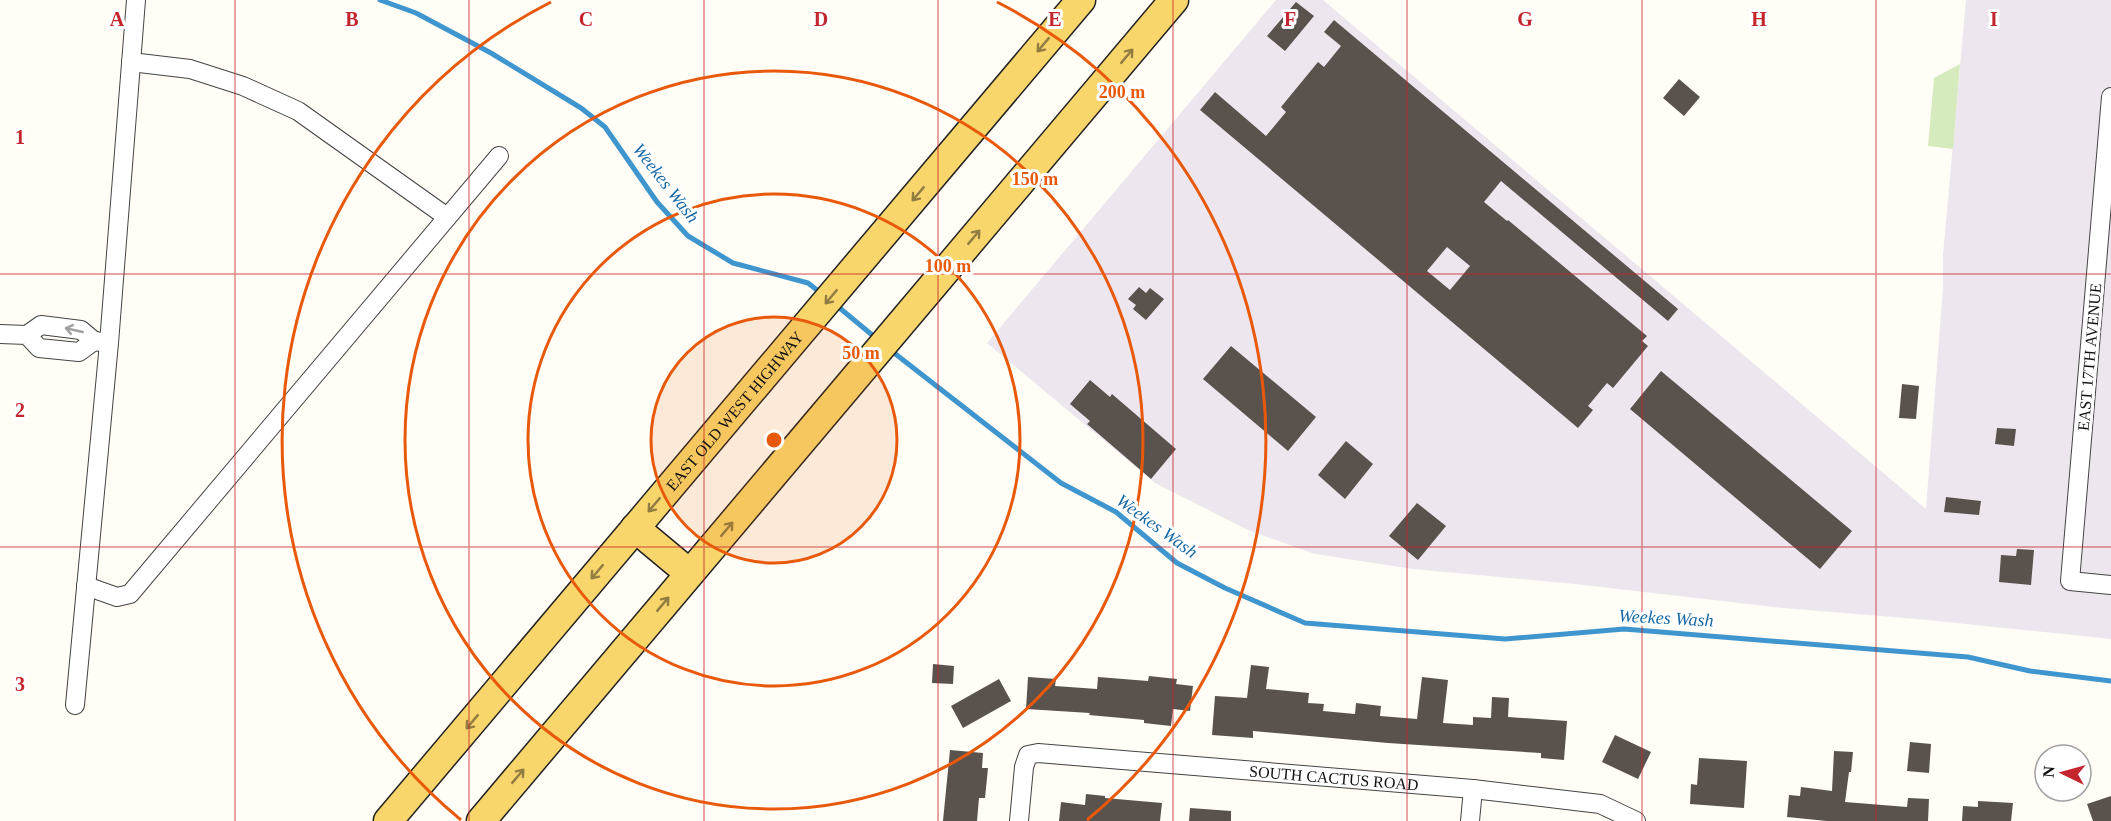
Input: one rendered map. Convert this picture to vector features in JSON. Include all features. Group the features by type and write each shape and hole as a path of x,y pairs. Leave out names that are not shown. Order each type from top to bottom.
{"main road":[{"name":"EAST OLD WEST HIGHWAY","path":"388,821 1081,0"},
{"path":"481,821 1174,0"},
{"path":"635,528 689,573"}],"street":[{"path":"75,705 86,586 102,342 136,0"},
{"path":"131,62 190,69 243,87 298,111 447,217"},
{"name":"EAST 17TH AVENUE","path":"2111,97 2070,581 2111,585"},
{"path":"86,586 117,597 130,594 499,156"},
{"path":"0,334 27,335 39,348 79,352 102,342"},
{"name":"SOUTH CACTUS ROAD","path":"1019,821 1024,767 1028,755 1038,753 1473,789 1600,804 1636,821"},
{"path":"1470,821 1473,789"}],"shaded area":[{"path":"1276,0 1323,0 1926,509 1943,288 1943,255 1966,0 2111,0 2111,639 1783,608 1575,584 1413,569 1315,554 1250,531 1155,483 987,343"}],"green space":[{"path":"1960,64 1953,149 1928,146 1934,78"}],"building":[{"path":"1296,2 1314,16 1285,51 1267,36"},
{"path":"1334,20 1678,309 1668,321 1501,181 1484,202 1647,336 1642,341 1648,346 1613,388 1607,383 1588,406 1593,410 1578,428 1200,110 1215,92 1266,136 1286,112 1281,107 1318,62 1324,67 1341,46 1324,32","holes":["1447,247 1470,266 1450,290 1427,271"]},
{"path":"1679,79 1700,97 1684,116 1663,98"},
{"path":"1139,287 1146,293 1150,288 1164,299 1146,320 1133,309 1136,305 1128,299"},
{"path":"1231,346 1316,417 1288,451 1203,379"},
{"path":"1661,371 1852,531 1820,569 1630,409"},
{"path":"1090,380 1110,397 1112,394 1176,449 1151,479 1087,424 1090,421 1070,404"},
{"path":"1902,384 1919,386 1916,419 1899,418"},
{"path":"1997,428 2016,429 2014,446 1995,444"},
{"path":"1346,441 1373,464 1345,499 1318,475"},
{"path":"1946,497 1981,501 1979,515 1944,512"},
{"path":"1417,503 1446,526 1418,560 1389,536"},
{"path":"2017,549 2034,550 2031,585 1999,582 2001,555 2016,556"},
{"path":"933,664 954,666 953,684 932,683"},
{"path":"1251,665 1269,667 1266,689 1309,693 1308,703 1324,704 1323,711 1355,714 1356,703 1381,706 1380,716 1417,719 1422,677 1448,680 1443,723 1473,725 1473,717 1491,718 1492,697 1509,698 1508,717 1567,721 1564,760 1541,758 1541,753 1253,731 1253,738 1212,735 1215,696 1247,698"},
{"path":"1149,676 1177,679 1176,684 1193,686 1190,711 1173,709 1171,726 1144,723 1144,720 1089,715 1090,713 1026,709 1028,677 1056,679 1055,686 1097,689 1098,677 1148,681"},
{"path":"999,679 1011,701 963,728 951,706"},
{"path":"1615,735 1651,752 1638,779 1602,762"},
{"path":"1910,742 1931,744 1929,773 1907,771"},
{"path":"950,750 983,753 982,768 988,768 985,798 979,798 977,821 943,821"},
{"path":"1834,751 1853,752 1845,802 1907,807 1908,798 1929,799 1928,821 1827,821 1787,817 1789,795 1800,796 1801,787 1832,791"},
{"path":"1699,758 1747,761 1744,808 1690,804 1691,784 1697,785"},
{"path":"1086,794 1162,803 1160,821 1059,821 1061,802 1085,805"},
{"path":"2111,796 2111,821 2093,821 2087,804"},
{"path":"1978,801 2013,803 2011,821 1962,821 1963,806 1978,807"},
{"path":"1190,808 1231,811 1231,821 1189,821"}],"waterway":[{"name":"Weekes Wash","path":"380,0 416,13 491,53 581,108 605,127 657,202 688,236 733,263 808,283 822,294"},
{"name":"Weekes Wash","path":"836,305 877,339"},
{"name":"Weekes Wash","path":"889,349 1061,483 1116,512 1177,563 1225,588 1305,623 1505,639 1624,629 1968,657 2030,671 2111,681"}]}
